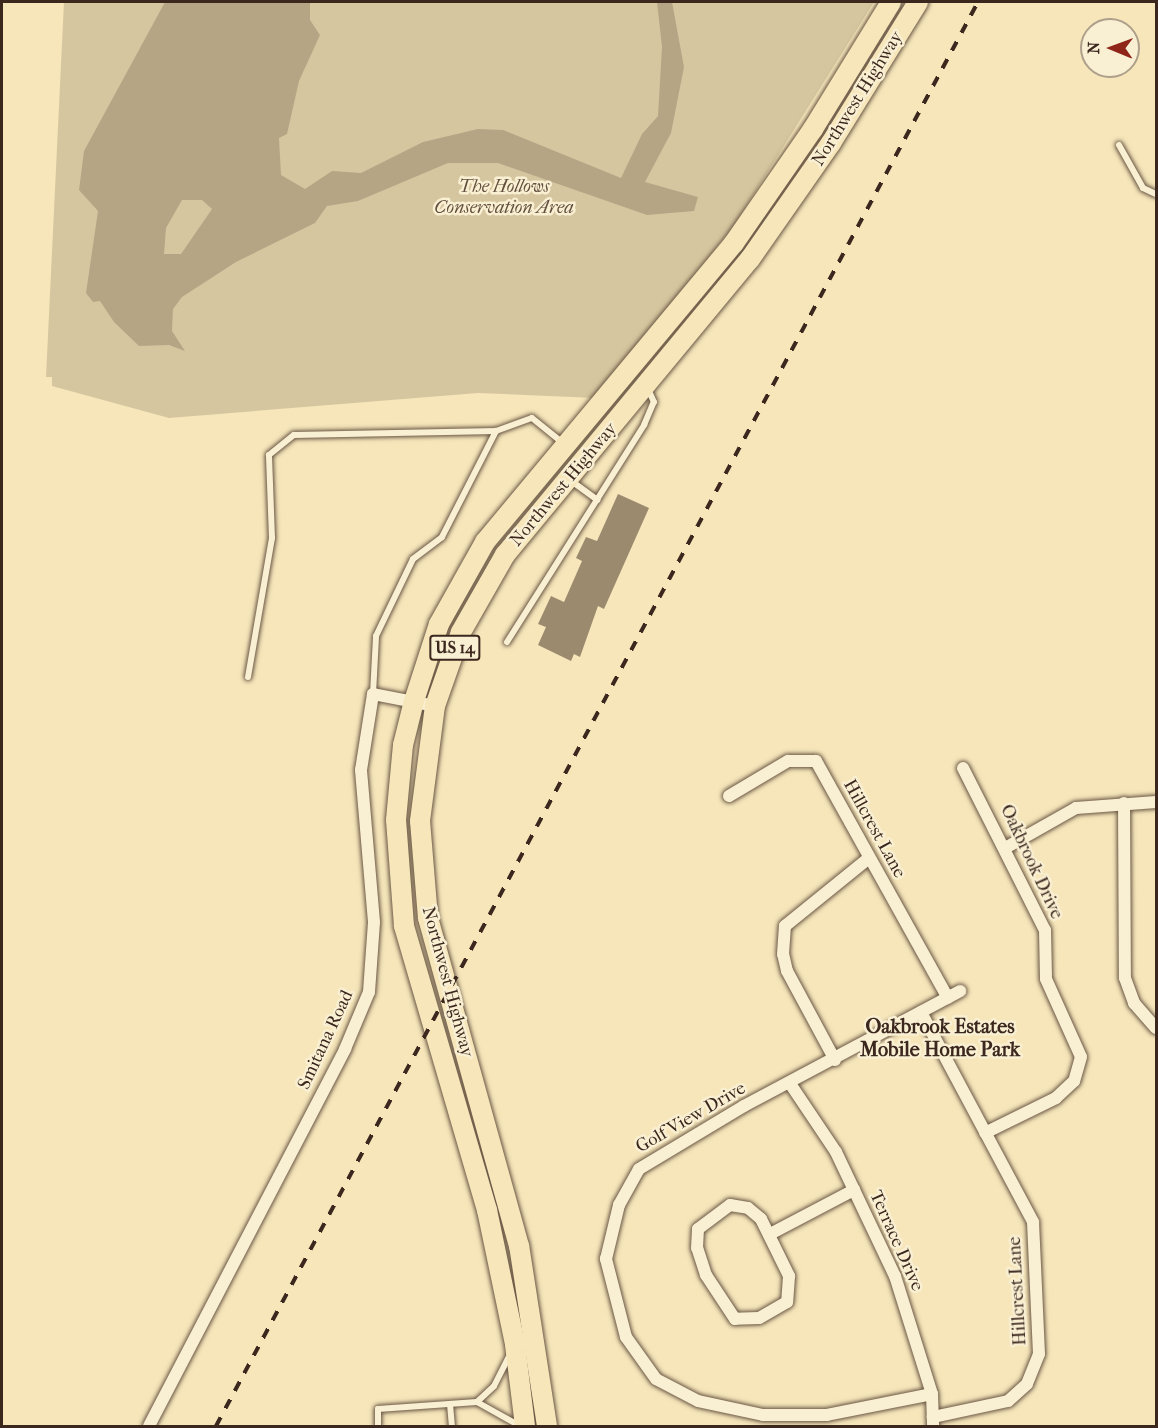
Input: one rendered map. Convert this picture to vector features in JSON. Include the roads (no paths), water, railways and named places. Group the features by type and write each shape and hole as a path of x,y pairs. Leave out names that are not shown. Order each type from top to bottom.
{"main road":[{"name":"Northwest Highway","path":"525,1426 515,1344 486,1210 404,926 396,820 403,745 414,701 439,624 462,580 510,508 566,446 734,243 813,129 891,2"},
{"name":"Northwest Highway","path":"547,1426 537,1338 516,1237 428,918 420,821 435,706 481,592 528,522 648,387 719,301 806,181 918,2"}],"street":[{"path":"373,694 435,706"},
{"name":"Smitana Road","path":"149,1426 345,1049 369,992 374,922 362,770 373,694"},
{"name":"Hillcrest Lane","path":"729,796 788,761 816,761 948,998"},
{"name":"Oakbrook Drive","path":"963,768 1007,847 1045,930 1046,980 1081,1057 1074,1081 1056,1098 985,1133"},
{"path":"1007,847 1076,808 1156,802"},
{"path":"1125,803 1125,978 1134,1003 1156,1028"},
{"path":"835,1060 787,971 783,954 784,926 869,858"},
{"name":"Golf View Drive","path":"932,1394 827,1415 763,1415 698,1401 656,1378 626,1337 606,1259 619,1205 639,1169 744,1106 791,1084 960,991"},
{"name":"Hillcrest Lane","path":"921,1012 1033,1222 1039,1354 1027,1384 1008,1401 933,1422"},
{"name":"Terrace Drive","path":"791,1084 836,1152 895,1276 932,1394 933,1422"},
{"path":"772,1233 854,1190"},
{"path":"730,1205 748,1208 772,1233 789,1276 787,1302 759,1318 735,1319 706,1275 697,1248 698,1228 730,1205"}],"lane":[{"path":"1119,145 1143,188 1156,194"},
{"path":"507,642 650,414 654,402 648,387"},
{"path":"248,677 272,538 268,455 294,435 496,431 532,418 566,446"},
{"path":"373,694 376,636 413,559 442,537 496,431"},
{"path":"567,478 598,500"},
{"path":"477,1402 494,1386 515,1344"},
{"path":"378,1426 378,1409 477,1402 519,1426"},
{"path":"450,1404 452,1426"}],"railway":[{"path":"216,1426 978,2"}],"district":[{"name":"Oakbrook Estates Mobile Home Park","path":"940,1038"}],"park label":[{"name":"The Hollows Conservation Area","path":"504,198"}]}
